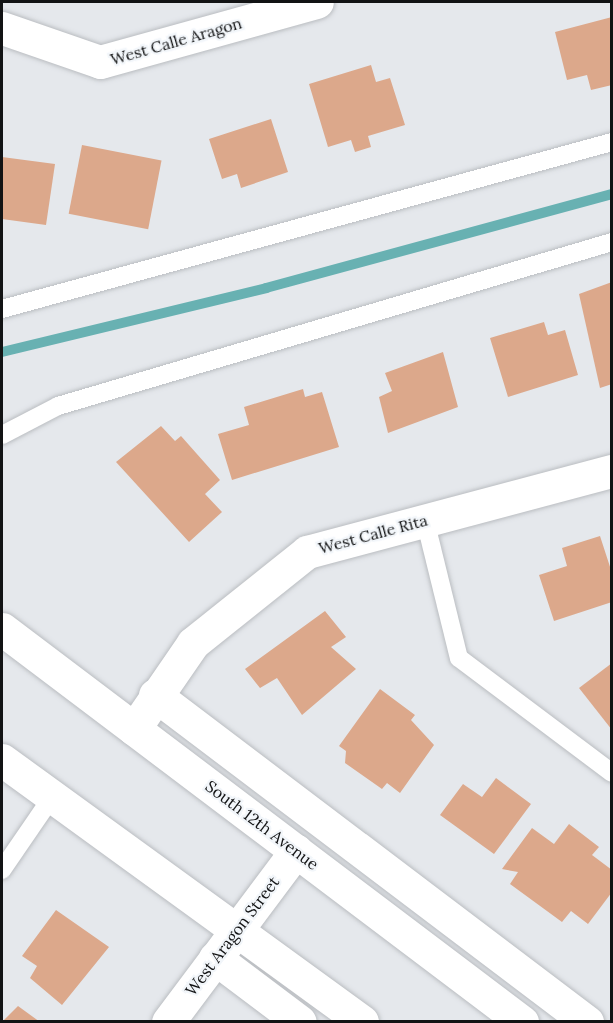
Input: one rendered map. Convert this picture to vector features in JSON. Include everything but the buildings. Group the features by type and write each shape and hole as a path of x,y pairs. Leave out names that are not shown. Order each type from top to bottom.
{"street":[{"name":"West Calle Aragon","path":"2,28 100,62 318,2"},
{"name":"West Calle Rita","path":"134,729 155,695 193,643 307,552 612,471"},
{"name":"South 12th Avenue","path":"2,629 522,1022"},
{"path":"155,695 587,1022"},
{"path":"2,760 52,797 224,945 300,1022"},
{"name":"West Aragon Street","path":"168,1022 296,851"},
{"path":"224,945 362,1022"}],"lane":[{"path":"2,309 612,142"},
{"path":"2,435 58,406 612,242"},
{"path":"425,520 459,658 612,773"},
{"path":"2,870 52,797"}],"waterway":[{"path":"2,352 266,288 612,194"}]}
